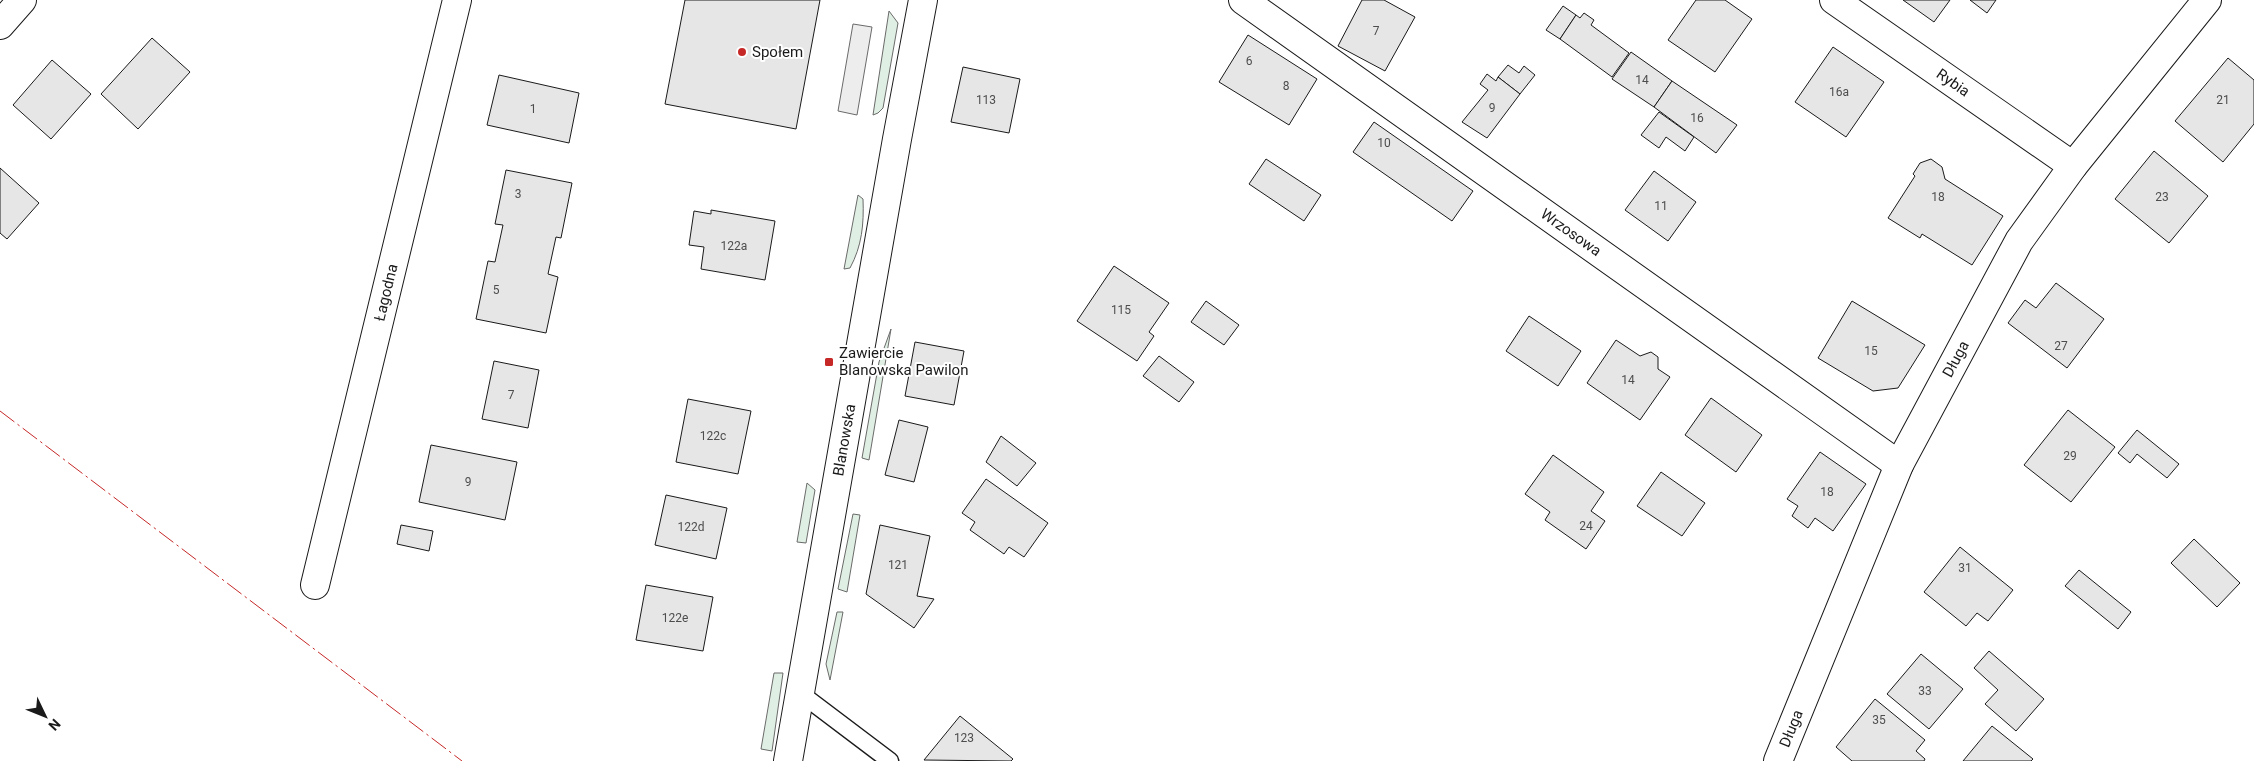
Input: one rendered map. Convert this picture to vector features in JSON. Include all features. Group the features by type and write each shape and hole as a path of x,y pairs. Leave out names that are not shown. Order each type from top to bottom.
{"street":[{"path":"0,25 22,0"},
{"name":"Łagodna","path":"315,585 457,0"},
{"name":"Blanowska","path":"788,761 923,0"},
{"name":"Wrzosowa","path":"1244,0 1899,465"},
{"name":"Rybia","path":"1834,0 2073,166"},
{"name":"Długa","path":"1778,761 1899,465 2019,241 2073,166 2207,0"}],"lane":[{"path":"800,693 890,761"}],"green space":[{"path":"889,11 898,23 883,108 873,115"},
{"path":"858,195 863,199 861,235 850,268 844,269"},
{"path":"891,329 869,460 862,458 879,362"},
{"path":"807,483 815,490 806,543 797,542"},
{"path":"853,514 860,515 847,592 838,589"},
{"path":"837,612 843,612 830,680 826,664"},
{"path":"774,673 783,673 772,751 761,749"}],"shaded area":[{"path":"853,24 872,27 857,115 838,111"}],"building":[{"name":"Społem","path":"685,0 820,0 796,129 665,104"},
{"path":"1362,0 1384,0 1415,17 1385,71 1338,46"},
{"path":"1696,0 1725,0 1752,19 1715,72 1668,40"},
{"path":"1903,0 1950,0 1934,22"},
{"path":"1970,0 1996,0 1987,13"},
{"path":"1563,6 1576,15 1560,39 1546,30"},
{"path":"1584,13 1594,20 1591,25 1629,53 1612,77 1560,39 1576,15 1580,18"},
{"path":"1248,35 1317,79 1289,125 1219,82"},
{"path":"152,38 190,72 138,129 101,94"},
{"path":"1833,47 1884,82 1846,137 1795,102"},
{"path":"1631,52 1672,81 1654,107 1612,79"},
{"path":"2228,58 2254,80 2254,124 2223,162 2175,121"},
{"path":"52,60 91,94 51,139 13,105"},
{"path":"1508,65 1519,73 1524,66 1535,75 1520,94 1498,77"},
{"path":"963,67 1020,79 1009,133 951,122"},
{"path":"1487,74 1496,81 1498,77 1520,94 1487,138 1462,122 1488,90 1480,84"},
{"path":"499,75 579,93 569,143 487,125"},
{"path":"1672,81 1737,125 1716,153 1654,107"},
{"path":"1659,112 1694,137 1685,151 1666,137 1659,148 1641,135"},
{"path":"1374,122 1473,191 1452,221 1353,152"},
{"path":"2154,151 2208,196 2169,243 2115,199"},
{"path":"1266,159 1321,195 1304,221 1249,184"},
{"path":"1931,159 1942,167 1945,179 2003,216 1972,265 1922,234 1920,238 1888,218 1915,176 1913,174 1920,163"},
{"path":"0,168 39,203 7,239 0,233"},
{"path":"506,170 572,183 561,238 556,237 548,274 558,277 546,333 476,319 488,261 495,262 503,225 495,224"},
{"path":"1654,171 1696,202 1668,241 1625,210"},
{"path":"711,210 775,221 765,280 701,269 704,247 689,245 694,211 711,214"},
{"path":"1114,266 1169,303 1149,332 1154,336 1137,361 1077,321"},
{"path":"2056,283 2104,319 2067,368 2008,323 2025,300 2036,308"},
{"path":"1206,301 1239,325 1224,345 1191,322"},
{"path":"1852,301 1925,345 1898,388 1873,391 1818,358"},
{"path":"1529,316 1581,351 1558,386 1506,351"},
{"path":"1616,340 1640,356 1651,352 1658,357 1658,369 1670,377 1640,420 1587,383"},
{"path":"915,342 964,351 954,405 905,396"},
{"path":"1159,356 1194,382 1179,402 1143,376"},
{"path":"494,361 539,370 528,428 482,419"},
{"path":"1711,398 1762,435 1736,472 1685,435"},
{"path":"688,399 751,411 738,474 676,462"},
{"path":"2068,410 2115,447 2071,502 2024,465"},
{"path":"899,420 928,427 914,482 885,475"},
{"path":"2137,430 2179,464 2167,478 2137,454 2130,463 2118,453"},
{"path":"1001,436 1036,463 1017,486 986,462"},
{"path":"431,445 517,462 505,520 419,502"},
{"path":"1820,452 1866,484 1833,531 1815,518 1808,528 1792,516 1798,506 1787,499"},
{"path":"1553,455 1604,492 1591,511 1605,521 1586,549 1545,520 1550,512 1525,494"},
{"path":"1661,472 1705,503 1682,536 1637,506"},
{"path":"986,479 1048,523 1024,557 1009,547 1004,554 970,530 975,522 962,513"},
{"path":"666,495 727,508 716,559 655,545"},
{"path":"401,525 433,531 429,551 397,544"},
{"path":"880,525 930,536 917,596 934,599 914,628 866,594"},
{"path":"2194,539 2240,583 2217,607 2171,563"},
{"path":"1960,547 2013,590 1988,621 1977,613 1966,626 1924,592"},
{"path":"2079,570 2131,612 2118,629 2065,586"},
{"path":"646,585 713,597 703,651 636,640"},
{"path":"1989,651 2044,699 2016,731 1985,704 1998,690 1974,668"},
{"path":"1921,654 1963,689 1929,729 1887,694"},
{"path":"1875,699 1925,740 1916,751 1925,759 1924,761 1852,761 1836,747"},
{"path":"960,716 1013,759 1011,761 924,760"},
{"path":"1992,726 2033,759 2031,761 1963,761"}],"power":[{"path":"0,411 462,761"}],"place":[{"name":"Społem","path":"742,52"},
{"name":"Zawiercie Blanowska Pawilon","path":"829,362"}]}
